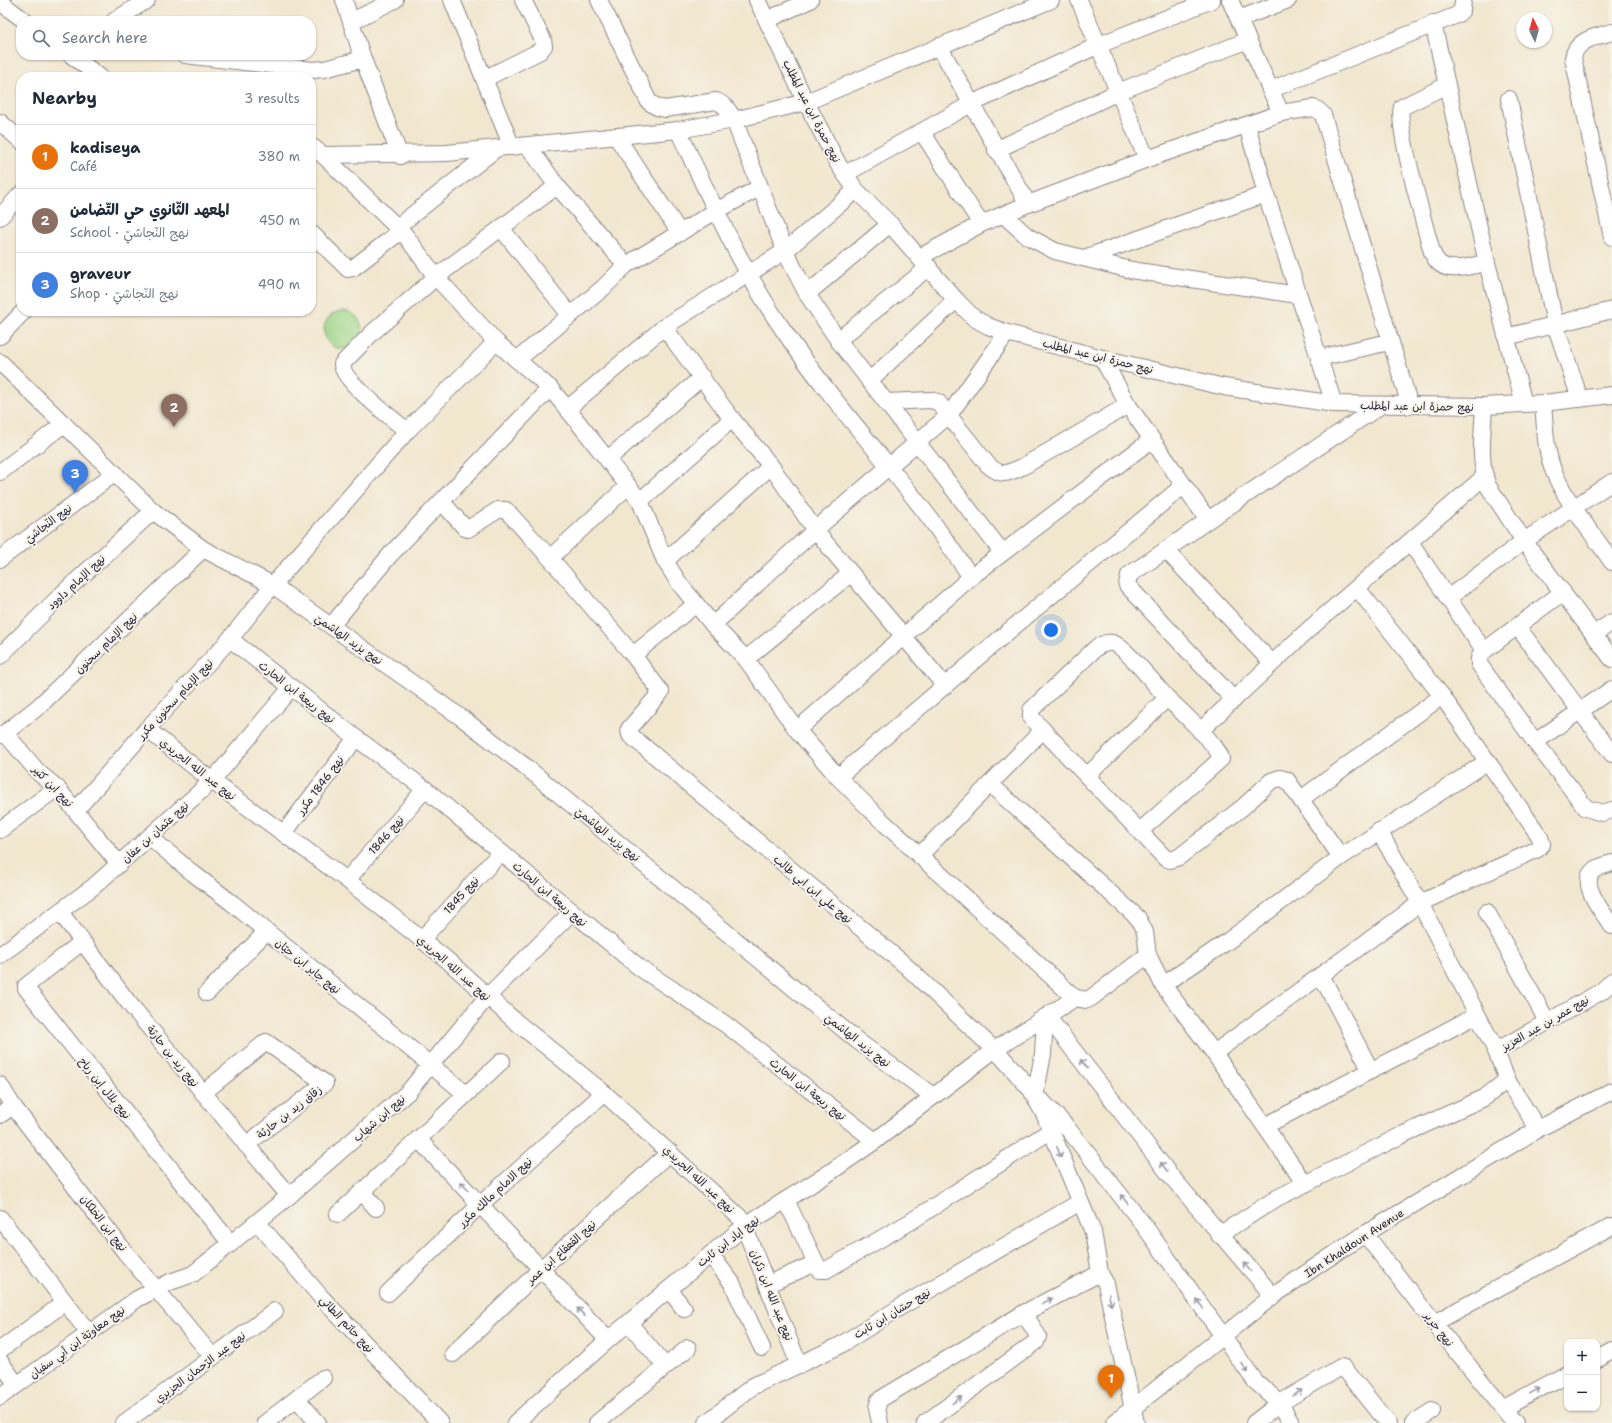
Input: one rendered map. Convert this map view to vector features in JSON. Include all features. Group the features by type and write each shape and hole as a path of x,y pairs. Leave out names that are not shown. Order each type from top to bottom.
{"street":[{"path":"125,16 147,0"},
{"path":"344,0 363,58 400,156"},
{"path":"352,21 395,0"},
{"path":"452,0 484,79 505,148"},
{"path":"484,79 540,51 544,46 523,0"},
{"path":"599,0 649,102 656,107 669,109 716,102 723,104 734,120 784,251 807,294 838,340 1002,552"},
{"name":"نهج حمزة ابن عبد المطلب","path":"757,0 832,156 856,190 890,224 956,300 980,323 1007,334 1224,387 1334,404 1380,406 1484,406 1543,403 1612,395"},
{"path":"767,20 810,0"},
{"path":"317,151 400,156 528,146 678,130 734,120 806,102 939,46 1017,6 1051,0"},
{"path":"1079,0 1146,158"},
{"path":"845,174 971,104 1099,45 1212,0"},
{"path":"1230,0 1281,113"},
{"path":"1239,19 1288,0"},
{"path":"1270,90 1433,23 1457,15 1462,10 1463,0"},
{"path":"0,2 18,16"},
{"path":"1433,23 1487,263 1524,404"},
{"path":"1612,32 1583,42 1574,51 1573,58 1608,209 1612,238"},
{"path":"996,150 1118,92 1248,40"},
{"path":"939,46 996,150 1028,204"},
{"path":"227,60 313,70 324,69 363,58"},
{"path":"77,60 93,72"},
{"path":"1447,85 1402,107 1401,116 1404,137 1432,252 1436,262 1449,269 1487,263"},
{"path":"1509,99 1555,324 1580,399"},
{"path":"838,340 924,262 981,224 1146,158 1281,113 1313,108 1318,110 1323,115 1410,406"},
{"path":"1246,125 1266,194 1334,404"},
{"path":"1,126 16,137"},
{"path":"678,130 716,210 749,273 787,336 888,468 922,509 971,577"},
{"path":"922,132 981,224"},
{"path":"616,136 680,233"},
{"path":"528,146 558,186 626,265"},
{"path":"316,238 348,269 353,268 399,229 505,148"},
{"path":"317,151 399,229 436,277 496,342 550,388 568,409 640,501 665,561 679,583 713,625 746,659 797,730 838,777 881,820 921,854 1075,998 1087,1000 1091,998 1148,955"},
{"path":"407,431 344,375 342,364 372,333 436,277 558,186"},
{"path":"516,360 570,315 626,265 716,210 759,188"},
{"path":"568,409 664,327 784,251 856,190"},
{"path":"1084,258 1266,194"},
{"path":"0,217 16,199"},
{"path":"1004,215 1038,244 1055,251 1131,270 1298,295"},
{"path":"807,294 890,224"},
{"path":"501,228 570,315"},
{"path":"870,381 956,300"},
{"path":"1506,337 1612,310"},
{"path":"0,336 19,316"},
{"path":"664,327 732,419 771,466 815,530 944,686"},
{"path":"713,625 815,530 948,415 1007,334"},
{"name":"نهج الإمام سحنون مكرر","path":"76,810 146,729 230,639 272,586 407,431 496,342"},
{"path":"1319,358 1390,342"},
{"path":"1102,358 1128,405 1208,520"},
{"name":"نهج يزيد الهاشميّ","path":"0,362 153,510 204,549 272,586 462,718 526,767 859,1042 933,1096"},
{"path":"608,459 702,377"},
{"path":"331,626 390,554 442,502 550,388"},
{"path":"886,402 935,401 988,465 997,472 1007,474 1022,467 1128,405"},
{"path":"1543,403 1547,442 1553,472 1574,507 1612,562"},
{"path":"1234,700 1127,585 1129,575 1208,520 1380,406"},
{"path":"1484,406 1482,456 1485,476 1495,498 1524,541 1612,659"},
{"path":"640,501 732,419"},
{"path":"0,472 64,424"},
{"path":"797,730 971,577 1151,440"},
{"path":"665,561 771,466"},
{"name":"نهج النّجاشيّ","path":"0,559 114,473"},
{"path":"1200,731 1272,663 1485,476"},
{"path":"1448,598 1524,541 1612,482"},
{"path":"550,558 628,486"},
{"path":"838,777 944,686 1183,486"},
{"path":"442,502 467,529 498,510 506,510 550,558 633,654 696,604"},
{"name":"نهج الإمام داوود","path":"0,656 62,594 153,510"},
{"path":"1410,542 1484,651"},
{"name":"نهج الإمام سحنون","path":"2,734 44,701 204,549"},
{"path":"1166,550 1272,663"},
{"path":"746,659 850,574"},
{"path":"1214,1053 1420,902 1538,849 1542,844 1540,837 1442,696 1357,588"},
{"path":"1563,592 1484,651 1478,661 1481,668 1535,742 1586,808 1602,813 1612,810"},
{"path":"1594,634 1612,622"},
{"path":"1517,626 1612,754"},
{"name":"نهج ربيعة ابن الحارث","path":"230,639 356,738 426,789 640,968 725,1024 875,1141"},
{"path":"1140,831 1221,759 1220,752 1167,698 1123,649 1113,643 1105,644 1097,647 1031,710 1031,717 1088,775 1140,831 1166,858 1174,860 1216,829 1275,779 1280,778 1287,780 1341,857"},
{"name":"نهج علي ابن ابي طالب","path":"633,654 661,692 629,728 628,732 803,882 905,965 994,1050 1034,1094"},
{"name":"نهج عثمان بن عفان","path":"0,955 60,912 119,864 212,781 291,688"},
{"path":"1535,742 1612,689"},
{"path":"1301,799 1442,696"},
{"path":"1088,775 1167,698"},
{"name":"نهج عبد الله الجريدي","path":"146,729 212,781 347,880 422,939 487,997 575,1071 604,1093 670,1152 746,1225"},
{"path":"921,854 1043,730"},
{"name":"نهج ابن كثير","path":"2,734 39,773 57,788 119,864"},
{"name":"نهج 1846 مكرر","path":"284,833 356,738"},
{"path":"1163,985 1228,941 1341,857 1488,761"},
{"path":"990,784 1138,918 1145,932 1148,955 1163,985 1214,1053 1305,1184"},
{"path":"0,830 57,788"},
{"name":"نهج 1846","path":"347,880 426,789"},
{"path":"1379,832 1420,902 1496,1051 1507,1080 1538,1129"},
{"name":"نهج جابر ابن حيّان","path":"150,836 190,871 232,903 466,1094"},
{"name":"نهج 1845","path":"422,939 501,852"},
{"path":"1612,863 1591,872 1588,881 1592,896 1612,926"},
{"name":"نهج زيد بن حارثة","path":"60,912 82,942 203,1093 289,1196"},
{"name":"نهج ابن شهاب","path":"156,1288 193,1274 289,1196 402,1098 431,1066 487,997 572,912"},
{"path":"1487,912 1547,1021"},
{"path":"207,993 266,932"},
{"name":"نهج بلال إبن رباح","path":"82,942 26,986 26,988 231,1244"},
{"path":"1322,975 1370,1071"},
{"name":"نهج عمر بن عبد العزيز","path":"1496,1051 1602,991 1612,981"},
{"name":"نهج اياد ابن ثابت","path":"515,1423 608,1340 746,1225 875,1141 994,1050 1075,998"},
{"path":"1265,1126 1477,1015"},
{"path":"1046,1017 1043,1054 1034,1094 1045,1116 1093,1232 1100,1273 1106,1284 1134,1416"},
{"path":"1046,1017 1170,1175 1219,1235 1273,1296"},
{"name":"زقاق زيد بن حارثة","path":"203,1093 266,1042 325,1083 246,1145"},
{"path":"338,1214 502,1061"},
{"path":"1219,1235 1277,1198 1404,1134 1484,1098 1507,1080"},
{"name":"نهج ابن الخلكان","path":"0,1086 6,1110 214,1357"},
{"name":"Ibn Khaldoun Avenue","path":"1114,1423 1134,1416 1223,1336 1273,1296 1366,1234 1538,1129 1612,1091"},
{"name":"نهج الامام مالك مكرر","path":"388,1293 481,1204 604,1093"},
{"path":"1034,1094 1065,1125 1143,1224 1258,1386 1280,1404 1291,1423"},
{"path":"786,1200 819,1270 826,1270 910,1222 1050,1131"},
{"path":"418,1139 608,1340"},
{"name":"نهج القعقاع ابن عمر","path":"453,1354 541,1269 670,1152"},
{"path":"362,1192 376,1208"},
{"name":"نهج حسّان ابن ثابت","path":"714,1421 753,1386 838,1346 923,1294 1080,1202"},
{"path":"0,1218 64,1303 89,1333"},
{"name":"نهج حاتم الطائي","path":"257,1222 321,1297 440,1423"},
{"name":"نهج عبد الله ابن ذكران","path":"746,1225 799,1365"},
{"path":"1434,1323 1612,1226"},
{"name":"نهج جرير","path":"1366,1234 1434,1323 1515,1423"},
{"path":"711,1255 732,1284 762,1348"},
{"path":"768,1284 816,1263"},
{"path":"880,1423 877,1408 879,1400 1024,1313 1100,1273"},
{"name":"نهج معاويّة ابن أبي سفيان","path":"0,1397 137,1299 156,1288"},
{"path":"669,1289 684,1309"},
{"path":"0,1350 64,1303"},
{"name":"نهج عبد الرّحمان الجزيري","path":"124,1423 275,1311"},
{"path":"925,1423 1036,1342 1038,1336 1024,1313"},
{"path":"629,1323 665,1366"},
{"path":"597,1423 688,1348"},
{"path":"1600,1356 1612,1350"},
{"path":"0,1361 18,1385"},
{"path":"1254,1423 1280,1404 1341,1367 1344,1368 1388,1423"},
{"path":"1504,1408 1565,1375"},
{"path":"265,1423 324,1378"},
{"path":"297,1399 318,1423"},
{"path":"1414,1423 1432,1411"}],"green space":[{"path":"343,311 353,314 359,320 362,330 359,340 353,346 343,349 333,346 327,340 324,330 327,320 333,314"}],"place":[{"name":"المعهد الثّانوي حي التّضامن","path":"174,427"},
{"name":"graveur","path":"75,493"},
{"name":"kadiseya","path":"1111,1398"}]}
